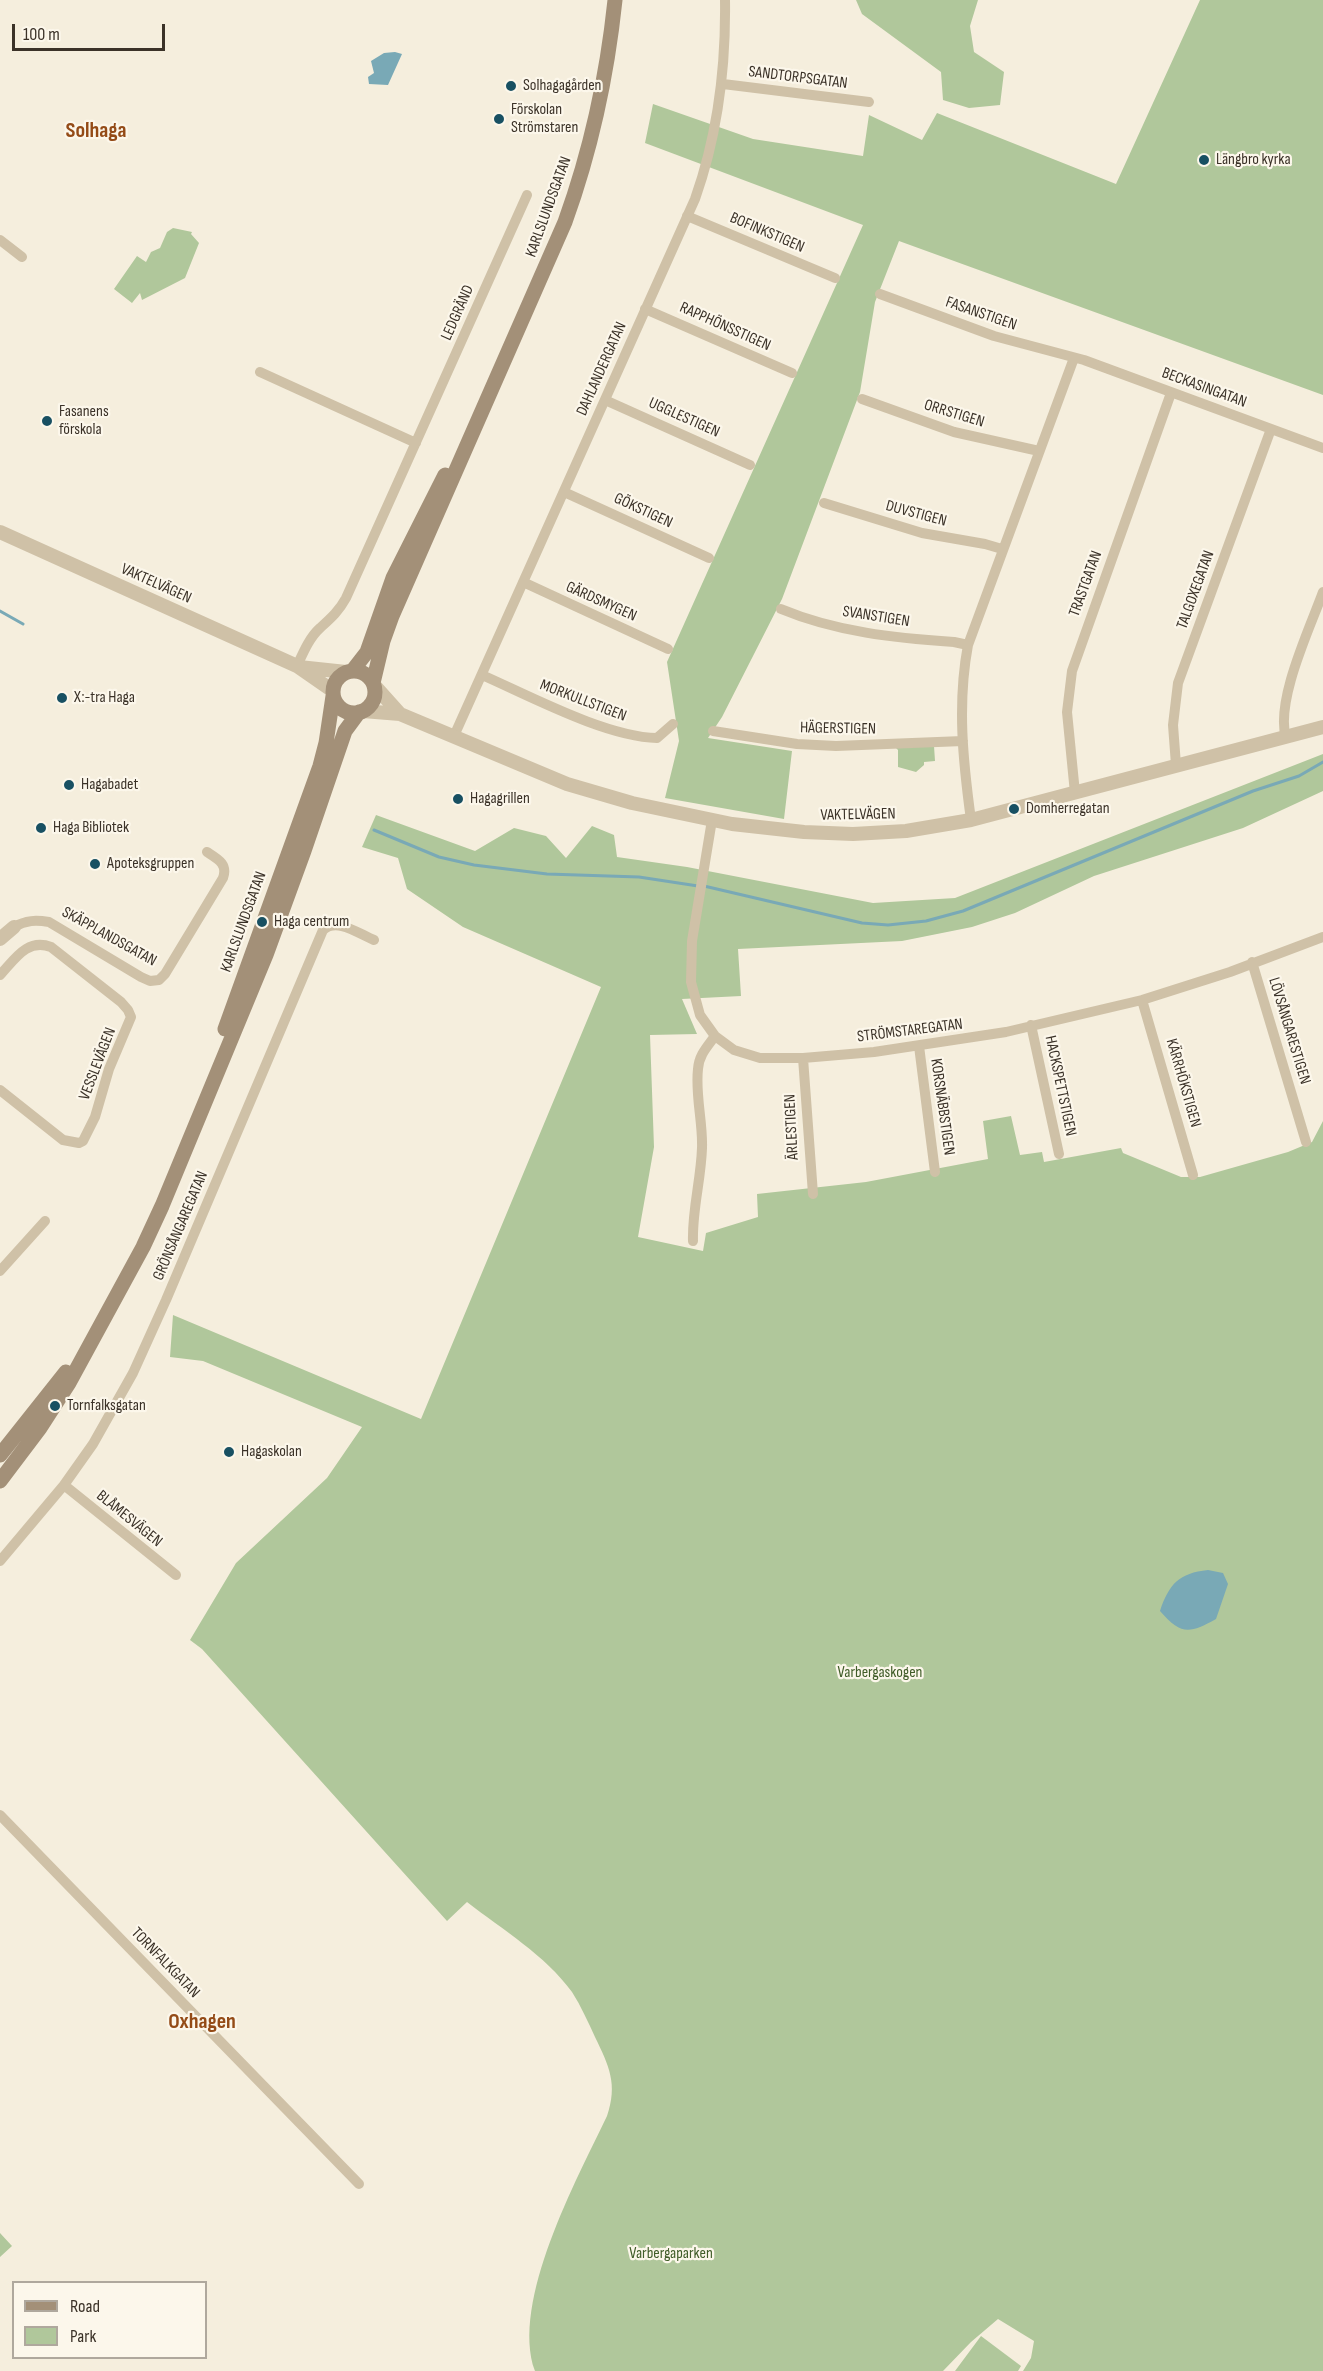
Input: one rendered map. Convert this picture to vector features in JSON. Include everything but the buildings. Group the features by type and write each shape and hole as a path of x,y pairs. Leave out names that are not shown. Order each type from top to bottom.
{"main road":[{"name":"KARLSLUNDSGATAN","path":"374,684 383,641 392,616 565,222 580,180 605,81 615,0"},
{"name":"KARLSLUNDSGATAN","path":"350,671 367,652 393,578 443,478 479,415"},
{"path":"350,671 365,674 374,684 372,702 361,712 351,713 342,710 336,704 333,694 335,682 350,671"},
{"name":"KARLSLUNDSGATAN","path":"181,1158 255,940 320,766 326,743 333,694"},
{"name":"KARLSLUNDSGATAN","path":"0,1481 55,1406 143,1247 266,955 345,731 361,712"},
{"name":"KARLSLUNDSGATAN","path":"0,1455 95,1335"}],"street":[{"name":"DAHLANDERGATAN","path":"454,736 687,216 707,165 723,84 725,0"},
{"name":"SANDTORPSGATAN","path":"723,84 869,102"},
{"name":"LEDGRÄND","path":"297,666 308,643 337,613 346,598 527,195"},
{"name":"BOFINKSTIGEN","path":"687,216 834,278"},
{"path":"0,240 22,257"},
{"name":"FASANSTIGEN","path":"880,294 979,331 1074,358"},
{"name":"RAPPHÖNSSTIGEN","path":"645,309 792,373"},
{"path":"971,820 963,741 961,689 968,645 1074,358"},
{"name":"BECKASINGATAN","path":"1074,358 1323,448"},
{"path":"260,372 416,443"},
{"name":"TRASTGATAN","path":"1075,793 1067,712 1072,671 1172,393"},
{"name":"ORRSTIGEN","path":"862,399 954,432 1039,451"},
{"name":"UGGLESTIGEN","path":"605,400 750,465"},
{"name":"TALGOXEGATAN","path":"1176,765 1173,725 1178,684 1271,429"},
{"name":"GÖKSTIGEN","path":"564,492 708,558"},
{"name":"DUVSTIGEN","path":"824,503 922,533 1002,549"},
{"name":"VAKTELVÄGEN","path":"0,532 297,666 333,694"},
{"name":"GÄRDSMYGEN","path":"523,582 668,649"},
{"path":"1286,738 1283,721 1286,698 1323,592"},
{"name":"SVANSTIGEN","path":"781,609 860,632 968,645"},
{"name":"VAKTELVÄGEN","path":"297,666 350,671"},
{"name":"MORKULLSTIGEN","path":"482,675 567,713 641,738 657,738 673,724"},
{"name":"VAKTELVÄGEN","path":"374,684 400,714"},
{"name":"VAKTELVÄGEN","path":"361,712 400,714 546,776 598,795 712,820 804,832 853,834 906,831 971,820 1323,727"},
{"name":"HÄGERSTIGEN","path":"713,731 797,744 836,746 963,741"},
{"name":"STRÖMSTAREGATAN","path":"712,820 692,941 692,982 700,1015 715,1036 723,1044 746,1055 760,1058 803,1058 919,1046 996,1034 1142,1000 1230,972 1323,937"},
{"name":"SKÄPPLANDSGATAN","path":"0,939 23,922 36,920 49,922 141,977 150,981 159,980 224,878 226,871 224,864 207,852"},
{"name":"GRÖNSÅNGAREGATAN","path":"0,1561 64,1485 106,1421 145,1350 322,930 335,924 374,940"},
{"name":"VESSLEVÄGEN","path":"0,975 28,947 36,944 51,947 121,1002 131,1017 109,1069 87,1137 79,1143 63,1140 0,1090"},
{"name":"LÖVSÅNGARESTIGEN","path":"1252,962 1306,1142"},
{"name":"KÄRRHÖKSTIGEN","path":"1142,1000 1193,1175"},
{"name":"HACKSPETTSTIGEN","path":"1032,1025 1059,1154"},
{"path":"693,1241 692,1220 700,1178 702,1146 698,1068 702,1052 715,1036"},
{"name":"KORSNÄBBSTIGEN","path":"919,1046 935,1172"},
{"name":"ÄRLESTIGEN","path":"803,1058 813,1194"},
{"path":"0,1271 45,1221"},
{"name":"BLÅMESVÄGEN","path":"64,1485 176,1575"},
{"name":"TORNFALKGATAN","path":"0,1815 359,2184"}],"green space":[{"path":"856,0 978,0 970,26 974,52 1004,72 1000,105 969,108 943,100 941,72 862,14"},
{"path":"1200,0 1323,0 1323,395 899,241 875,302 860,392 782,599 722,717 708,738 792,751 784,819 665,798 679,741 667,662 863,225 645,143 653,104 753,139 863,156 869,115 922,140 937,113 1116,184"},
{"path":"173,228 192,232 191,234 199,243 185,278 142,300 140,293 132,303 114,289 137,256 146,262 151,252 160,248 167,232"},
{"path":"934,746 935,761 924,762 924,765 916,772 898,767 896,748"},
{"name":"Varbergaskogen","path":"1323,754 1323,791 1243,828 1094,876 1015,913 972,927 902,941 738,949 741,996 682,999 697,1034 650,1035 654,1147 638,1237 703,1251 706,1233 758,1217 757,1194 866,1182 988,1159 983,1121 1011,1116 1020,1155 1042,1152 1044,1162 1121,1148 1123,1153 1181,1177 1200,1177 1288,1152 1312,1142 1323,1121 1323,2371 1023,2371 1031,2358 1034,2341 998,2319 971,2342 943,2371 535,2371 530,2343 531,2311 539,2277 564,2206 607,2116 612,2094 610,2075 604,2057 587,2020 572,1992 549,1966 467,1902 447,1921 202,1649 190,1640 236,1563 327,1478 362,1427 203,1361 170,1357 173,1315 421,1419 601,987 463,927 407,889 398,858 362,847 376,815 475,851 514,828 546,836 566,858 592,826 614,835 617,857 687,867 873,903 955,898"},
{"path":"0,2233 12,2246 0,2257"},
{"path":"981,2336 1021,2366 1018,2371 955,2371"}],"water":[{"path":"384,53 402,54 388,85 369,84 368,77 374,73 371,61"},
{"path":"1208,1570 1223,1573 1228,1584 1216,1619 1192,1629 1180,1628 1160,1611 1167,1594 1182,1577"}],"waterway":[{"path":"0,611 23,624"},
{"path":"704,886 862,923 888,925 926,921 963,911 1253,791 1299,776 1323,762"},
{"path":"374,830 439,857 474,865 547,874 639,877 698,886"}],"place":[{"name":"Solhagagården","path":"511,86"},
{"name":"Förskolan Strömstaren","path":"499,119"},
{"name":"Längbro kyrka","path":"1204,160"},
{"name":"Fasanens förskola","path":"47,421"},
{"name":"X:-tra Haga","path":"62,698"},
{"name":"Hagabadet","path":"69,785"},
{"name":"Hagagrillen","path":"458,799"},
{"name":"Domherregatan","path":"1014,809"},
{"name":"Haga Bibliotek","path":"41,828"},
{"name":"Apoteksgruppen","path":"95,864"},
{"name":"Haga centrum","path":"262,922"},
{"name":"Tornfalksgatan","path":"55,1406"},
{"name":"Hagaskolan","path":"229,1452"}],"district":[{"name":"Solhaga","path":"96,131"},
{"name":"Oxhagen","path":"202,2022"}],"park label":[{"name":"Varbergaparken","path":"671,2254"}]}
